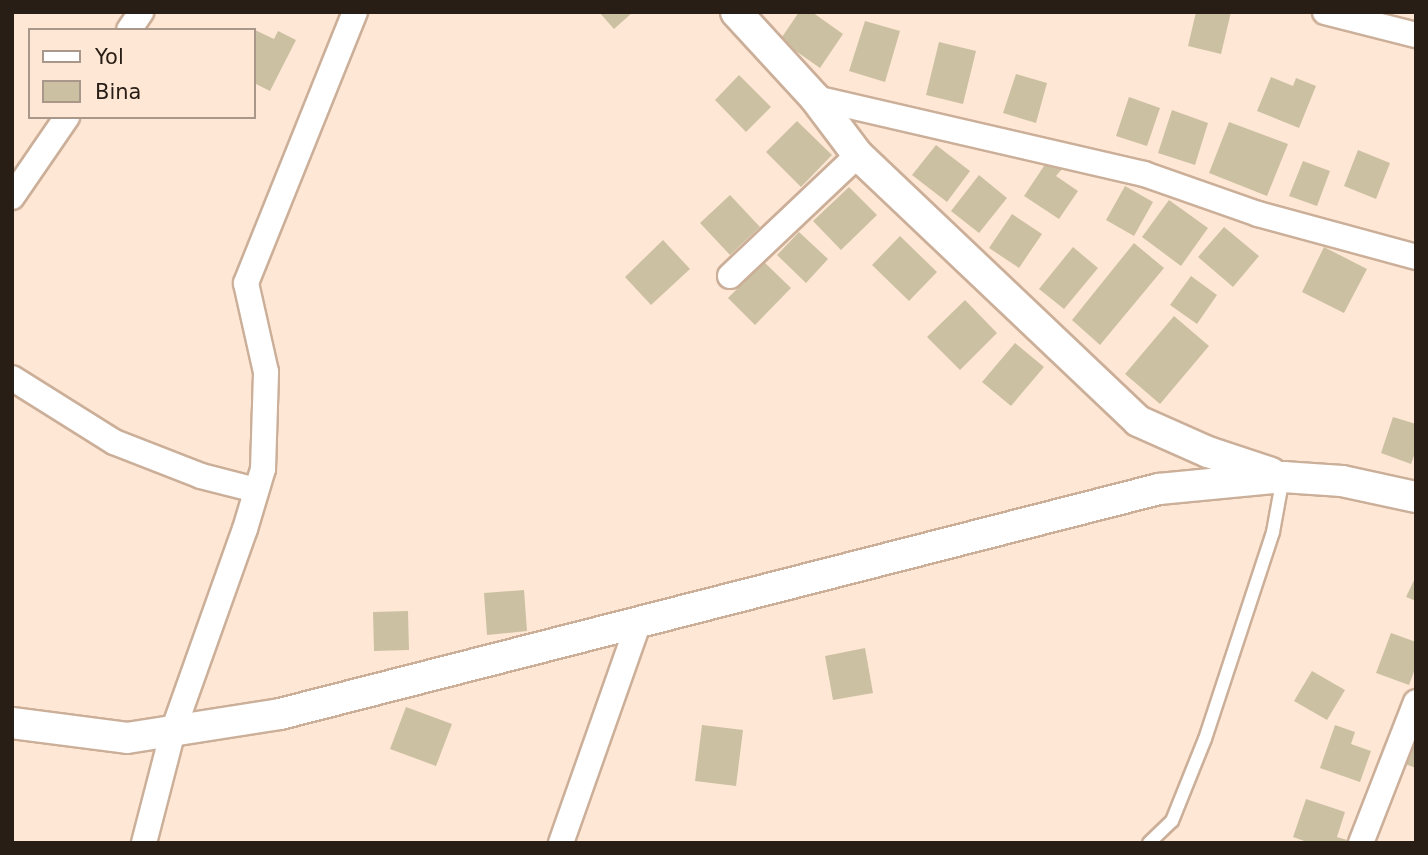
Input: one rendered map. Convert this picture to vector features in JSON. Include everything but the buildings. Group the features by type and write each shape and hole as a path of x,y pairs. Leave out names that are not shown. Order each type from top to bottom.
{"street":[{"path":"130,28 141,12"},
{"path":"144,843 173,731 262,469 266,372 246,283 355,12"},
{"path":"736,12 815,99 858,155 1138,421 1208,452 1283,477"},
{"path":"1340,14 1416,35"},
{"path":"815,99 1144,174 1258,214 1416,257"},
{"path":"12,197 66,119"},
{"path":"730,275 858,155"},
{"path":"12,378 114,442 201,476 256,490"},
{"path":"12,723 127,738 280,714 1159,489 1283,477 1342,481 1416,497"},
{"path":"561,843 639,622"},
{"path":"1361,843 1416,702"}],"lane":[{"path":"1149,843 1172,821 1205,739 1273,532 1283,477"}]}
